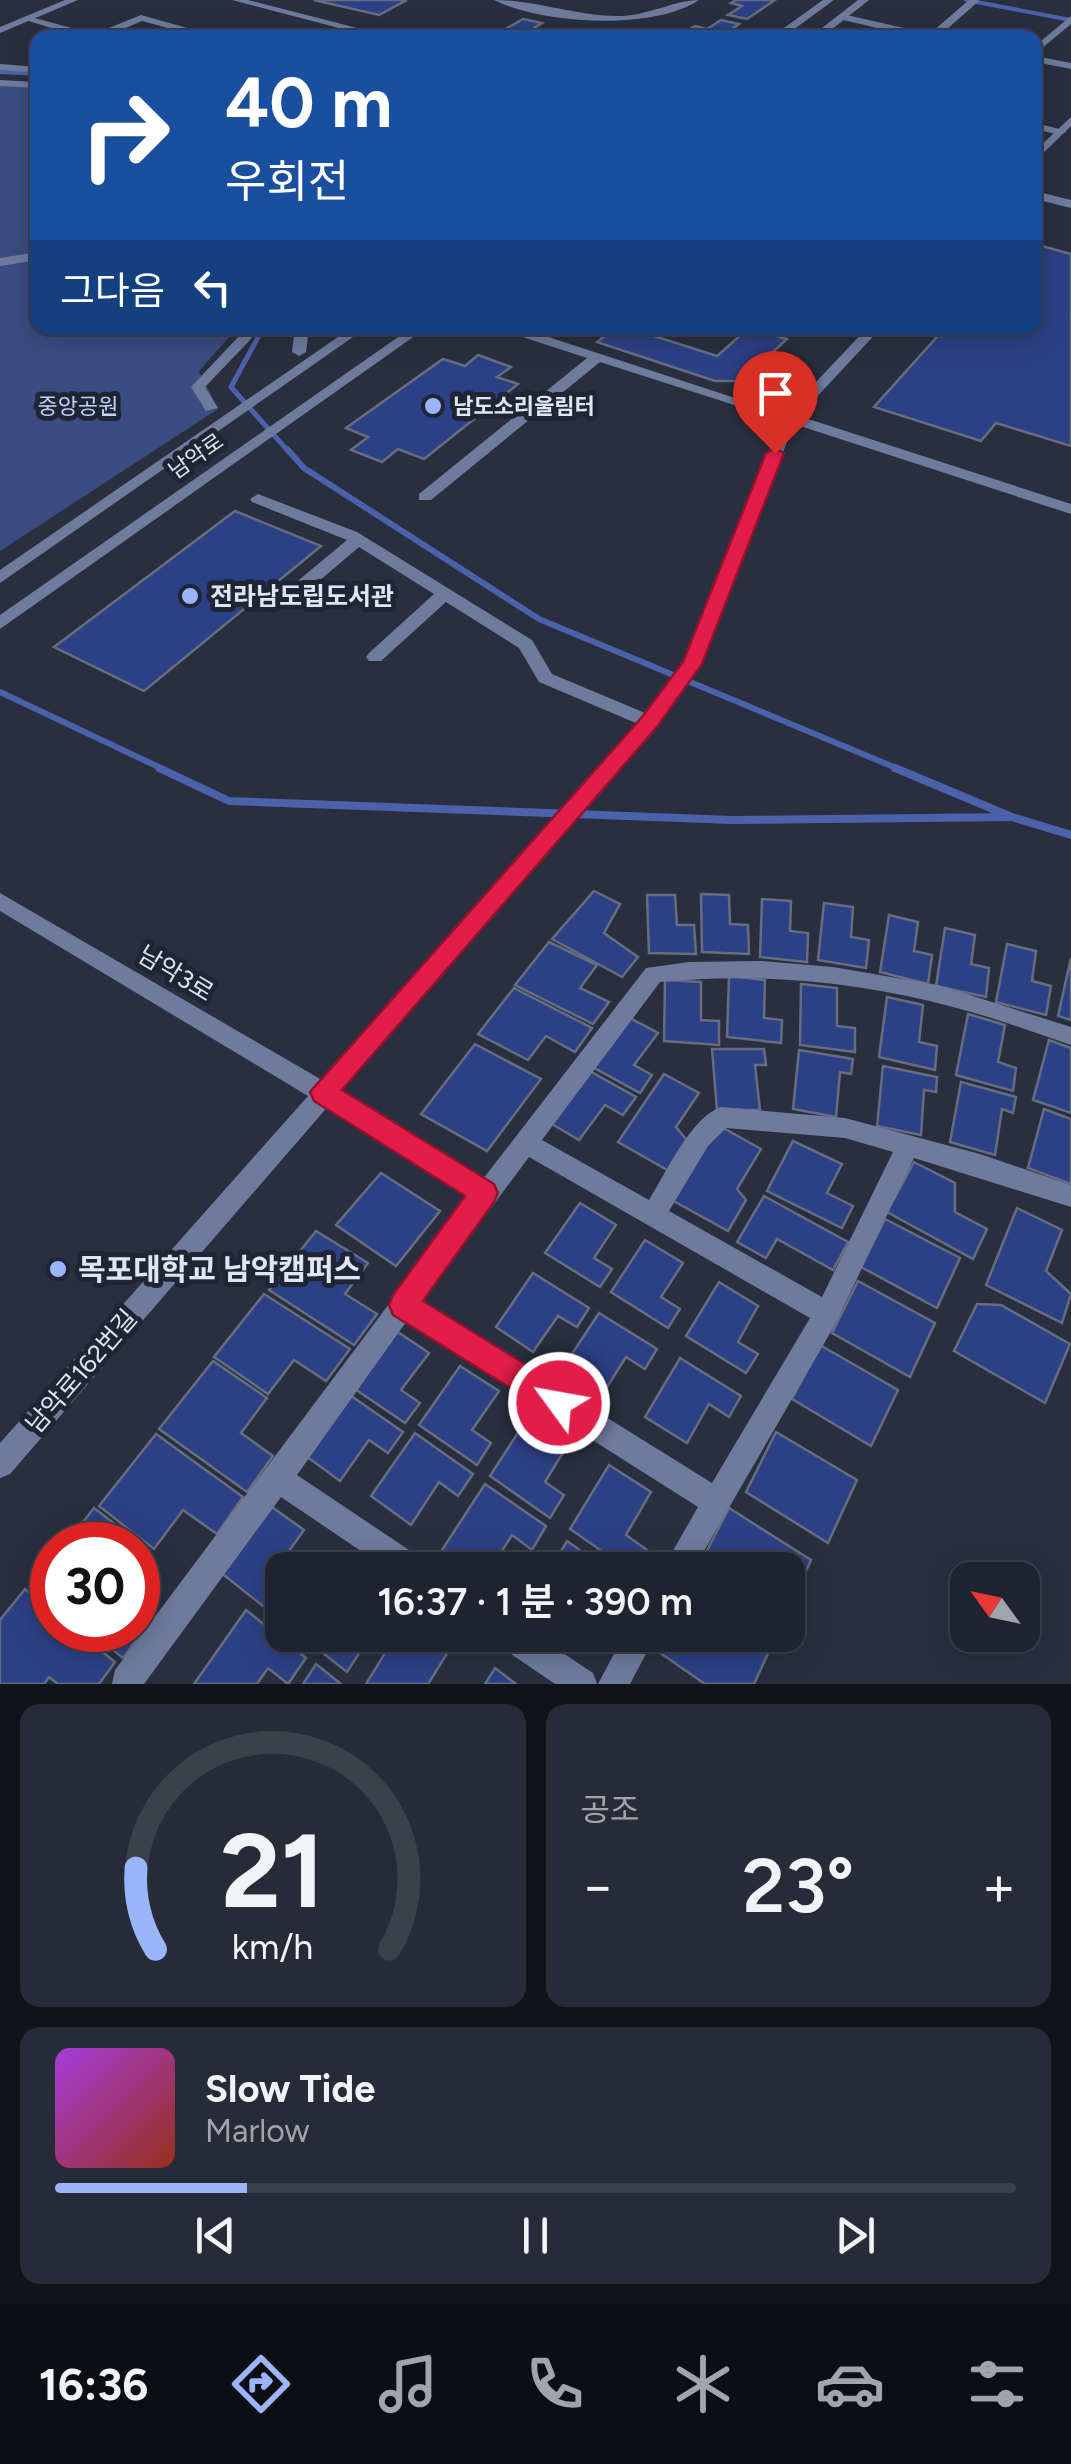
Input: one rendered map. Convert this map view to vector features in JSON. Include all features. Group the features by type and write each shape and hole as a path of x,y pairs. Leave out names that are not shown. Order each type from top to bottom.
{"street":[{"path":"0,30 73,0"},
{"path":"237,0 358,30"},
{"path":"498,0 572,16 601,18 660,14 694,0"},
{"path":"787,30 829,0"},
{"path":"825,30 864,0"},
{"path":"940,30 975,0"},
{"path":"842,17 900,30"},
{"path":"113,30 141,18 187,30"},
{"path":"27,19 69,30"},
{"path":"1042,48 1071,19"},
{"path":"1042,57 1071,66"},
{"path":"0,67 30,69"},
{"path":"0,83 30,85"},
{"path":"1042,151 1071,120"},
{"path":"1042,128 1060,132"},
{"path":"1042,197 1071,204"},
{"path":"0,262 30,257"},
{"path":"211,408 198,387 246,335"},
{"path":"299,352 301,335"},
{"name":"남악로","path":"0,578 349,335"},
{"name":"남악로","path":"0,623 409,335"},
{"path":"531,335 1071,509"},
{"name":"남악로162번길","path":"0,1464 654,717 692,664 789,418 867,335"},
{"path":"426,497 598,356"},
{"path":"258,499 358,539 526,644 545,678 654,717"},
{"path":"300,588 358,539"},
{"path":"375,657 445,594"},
{"name":"남악3로","path":"0,901 324,1092 484,1193"},
{"path":"126,1683 484,1193 528,1144 654,974 707,967 838,979 940,994 1071,1036"},
{"path":"654,1214 700,1139 722,1117 846,1128 1071,1196"},
{"path":"528,1144 828,1314"},
{"path":"686,1552 828,1314 908,1146"},
{"path":"403,1305 715,1501"},
{"path":"278,1478 387,1552"},
{"path":"535,1652 582,1684"},
{"path":"614,1684 631,1652"}],"green space":[{"name":"중앙공원","path":"0,85 30,86 30,335 231,335 199,371 218,409 0,551"}],"building":[{"path":"314,0 407,0 379,15"},
{"path":"775,0 747,19 728,15 742,6 731,3"},
{"path":"523,19 542,23 531,30 504,30"},
{"path":"721,20 739,24 730,30 688,30 695,26 707,29"},
{"path":"1042,246 1071,254 1071,446 996,423 981,441 874,407 939,335 1042,335"},
{"path":"606,335 651,335 717,356 741,335 787,339 742,381 715,381 597,342"},
{"name":"남도소리울림터","path":"478,355 511,367 497,377 518,384 424,459 398,449 382,462 351,450 368,437 346,428 443,359 465,366"},
{"name":"전라남도립도서관","path":"235,511 321,546 144,691 54,647"},
{"path":"594,891 620,904 604,933 638,957 622,977 552,939"},
{"path":"701,894 729,895 730,924 748,925 749,954 702,952"},
{"path":"647,895 675,895 677,925 694,925 696,954 649,953"},
{"path":"762,899 791,901 790,931 808,933 807,962 760,957"},
{"path":"824,903 853,907 851,937 869,940 866,968 818,960"},
{"path":"889,915 918,922 914,951 932,955 928,984 880,972"},
{"path":"945,928 975,935 971,964 989,968 986,997 936,986"},
{"path":"549,942 597,965 580,988 609,1002 593,1024 515,985"},
{"path":"1007,944 1036,951 1032,981 1051,986 1046,1015 996,1002"},
{"path":"1071,958 1071,1020 1058,1016"},
{"path":"729,976 765,980 764,1018 782,1020 781,1043 727,1037"},
{"path":"665,980 701,982 701,1020 719,1021 719,1045 664,1041"},
{"path":"801,984 837,988 837,1026 855,1028 855,1052 800,1045"},
{"path":"514,988 592,1028 575,1052 546,1036 528,1060 478,1034"},
{"path":"887,997 923,1005 919,1042 937,1046 935,1070 879,1057"},
{"path":"968,1014 1005,1025 998,1062 1016,1068 1013,1091 956,1075"},
{"path":"626,1016 658,1033 634,1065 652,1075 640,1093 589,1065"},
{"path":"1049,1040 1071,1048 1071,1113 1033,1100"},
{"path":"475,1044 541,1079 487,1151 421,1114"},
{"path":"712,1049 764,1049 766,1065 755,1065 760,1110 717,1110"},
{"path":"799,1050 853,1059 851,1074 840,1072 836,1117 793,1109"},
{"path":"883,1066 937,1077 936,1092 924,1090 921,1135 877,1126"},
{"path":"586,1069 636,1097 623,1115 605,1105 579,1140 547,1121"},
{"path":"664,1074 699,1093 676,1127 690,1144 671,1172 618,1142"},
{"path":"961,1082 1016,1097 1013,1113 1002,1109 995,1155 950,1142"},
{"path":"1044,1109 1071,1119 1071,1184 1028,1168"},
{"path":"718,1125 761,1149 737,1189 746,1200 728,1231 670,1199"},
{"path":"793,1141 842,1164 827,1193 853,1206 842,1228 767,1191"},
{"path":"914,1162 955,1183 955,1212 987,1229 973,1259 887,1212"},
{"path":"381,1173 440,1211 396,1266 336,1225"},
{"path":"764,1196 848,1242 833,1270 777,1239 766,1258 737,1242"},
{"path":"580,1203 616,1225 594,1258 612,1269 600,1287 545,1253"},
{"path":"1017,1208 1062,1230 1046,1271 1071,1294 1062,1323 986,1285"},
{"path":"885,1219 960,1258 937,1308 861,1267"},
{"path":"316,1231 368,1263 345,1294 377,1314 354,1345 269,1290"},
{"path":"645,1240 683,1263 661,1297 680,1309 668,1328 611,1292"},
{"path":"533,1273 589,1308 577,1327 558,1316 533,1352 496,1327"},
{"path":"858,1281 935,1323 910,1377 832,1333"},
{"path":"719,1282 758,1306 738,1342 758,1354 746,1373 686,1336"},
{"path":"264,1294 350,1349 326,1381 294,1360 268,1394 214,1357"},
{"path":"977,1304 1001,1305 1070,1344 1045,1403 954,1351"},
{"path":"599,1313 657,1349 645,1369 626,1357 602,1395 562,1369"},
{"path":"392,1328 429,1353 401,1390 420,1403 405,1423 349,1385"},
{"path":"820,1345 898,1390 871,1446 792,1399"},
{"path":"680,1358 741,1396 729,1417 709,1404 687,1443 645,1417"},
{"path":"213,1361 267,1398 241,1433 273,1456 247,1492 159,1429"},
{"path":"460,1366 499,1391 472,1430 491,1443 477,1465 419,1425"},
{"path":"347,1393 403,1432 388,1453 369,1440 340,1481 302,1453"},
{"path":"530,1414 570,1441 545,1482 564,1495 550,1518 490,1476"},
{"path":"776,1432 857,1480 828,1543 746,1492"},
{"path":"415,1433 473,1474 458,1496 439,1482 411,1525 371,1496"},
{"path":"156,1434 243,1497 217,1534 183,1510 160,1541 160,1522 119,1522 99,1506"},
{"path":"609,1465 651,1492 626,1535 646,1552 603,1552 570,1529"},
{"path":"485,1484 546,1526 532,1550 512,1535 501,1552 442,1550"},
{"path":"265,1502 304,1530 288,1552 265,1552 265,1608 215,1568"},
{"path":"94,1508 112,1522 83,1522"},
{"path":"729,1508 798,1552 706,1552"},
{"path":"567,1541 583,1552 561,1552"},
{"path":"25,1589 30,1593 30,1652 102,1652 115,1662 99,1684 58,1684 49,1677 44,1684 0,1684 0,1620"},
{"path":"246,1610 265,1625 265,1652 298,1652 306,1658 288,1684 268,1668 257,1684 194,1684"},
{"path":"322,1652 360,1652 347,1672"},
{"path":"386,1652 448,1652 428,1684 366,1684"},
{"path":"659,1652 769,1652 754,1684 705,1684"},
{"path":"316,1664 341,1684 303,1684"},
{"path":"495,1668 516,1684 485,1684"}],"waterway":[{"path":"966,0 1071,20"},
{"path":"0,72 30,74"},
{"path":"259,335 231,387 289,452"},
{"path":"287,449 304,468 539,619 901,770"},
{"path":"0,692 165,770"},
{"path":"159,768 229,801 732,820 1012,817"},
{"path":"895,768 1012,817"},
{"path":"1012,817 1071,835"}],"place":[{"name":"남도소리울림터","path":"433,406"},
{"name":"전라남도립도서관","path":"190,596"},
{"name":"목포대학교 남악캠퍼스","path":"58,1269"}],"route":[{"path":"559,1403 403,1305 484,1193 324,1092 650,722 692,664 775,453"}]}
